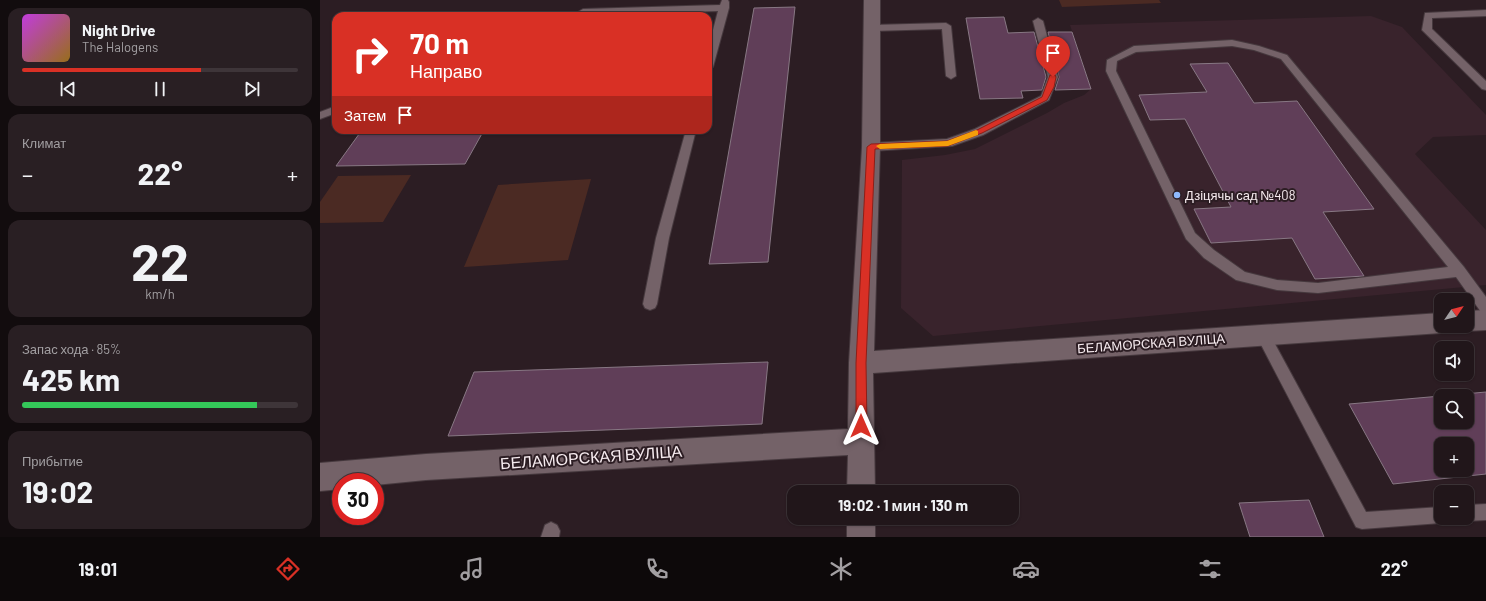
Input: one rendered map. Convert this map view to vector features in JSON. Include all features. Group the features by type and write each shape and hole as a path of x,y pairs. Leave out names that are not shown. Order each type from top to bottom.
{"street":[{"path":"861,485 861,363 871,147 872,0"},
{"path":"1474,321 1486,320"},
{"name":"БЕЛАМОРСКАЯ ВУЛІЦА","path":"861,363 1434,324"},
{"name":"БЕЛАМОРСКАЯ ВУЛІЦА","path":"320,477 426,468 861,441"},
{"path":"861,525 861,537"}],"lane":[{"path":"583,12 589,0"},
{"path":"611,12 725,4 712,52"},
{"path":"1486,13 1428,15 1426,30 1486,87"},
{"path":"871,147 948,143 979,132 1045,98 1053,77 1038,21"},
{"path":"872,28 946,26 951,76"},
{"path":"1459,272 1318,288 1277,285 1241,276 1209,254 1190,236 1111,71 1112,60 1134,48 1232,43 1256,48 1284,57 1459,272 1486,308"},
{"path":"320,116 332,110"},
{"path":"650,304 653,277 663,234 690,134"},
{"path":"1263,336 1362,521 1434,516"},
{"path":"1474,513 1486,512"}],"shaded area":[{"path":"1059,0 1159,0 1161,3 1062,7"},
{"name":"Дзіцячы сад №408","path":"1371,16 1402,27 1486,115 1486,135 1433,137 1415,154 1486,230 1486,285 933,336 901,308 902,160 945,155 975,149 1064,103 1084,95 1091,89 1070,25"},
{"path":"411,175 383,222 320,223 320,202 338,176"},
{"path":"591,179 568,260 464,267 498,185"}],"building":[{"path":"795,7 768,262 709,264 754,8"},
{"path":"1004,17 1008,33 1034,32 1046,77 1042,90 1021,91 1023,98 980,99 966,18"},
{"path":"1048,32 1072,32 1091,89 1055,90 1059,77"},
{"path":"1228,63 1254,103 1297,101 1374,209 1323,212 1364,276 1315,279 1292,238 1211,243 1194,209 1231,207 1185,119 1150,120 1139,95 1207,92 1190,64"},
{"path":"359,134 482,134 465,164 336,166"},
{"path":"768,362 762,424 448,436 474,372"},
{"path":"1486,392 1486,474 1474,475 1474,437 1434,437 1434,477 1458,477 1393,484 1349,404 1434,397 1434,429 1474,429 1474,393"},
{"path":"1309,500 1324,537 1250,537 1239,503"}],"slow traffic":[{"path":"880,146 948,143 976,133"}],"place":[{"name":"Дзіцячы сад №408","path":"1177,195"}],"route":[{"path":"861,426 861,363 871,147 948,143 979,132 1045,98 1053,77"}]}
